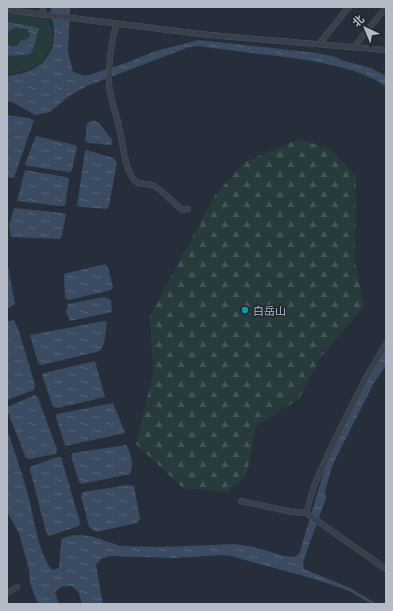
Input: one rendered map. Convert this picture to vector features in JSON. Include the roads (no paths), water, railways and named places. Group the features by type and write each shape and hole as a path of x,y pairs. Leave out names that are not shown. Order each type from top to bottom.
{"street":[{"path":"42,15 43,7"},
{"path":"319,44 349,7"},
{"path":"354,47 386,7"},
{"path":"7,9 80,20 209,35 386,50"},
{"path":"117,24 113,34 109,82 110,93 119,126 125,158 131,176 139,183 154,186 182,210 188,209"},
{"path":"308,515 315,483 368,374 386,344"},
{"path":"241,501 308,515 386,569"},
{"path":"7,593 17,587"}],"water":[{"path":"51,7 70,7 68,52 73,72 85,76 126,63 156,51 198,40 317,53 336,57 341,60 371,68 386,76 386,87 361,74 314,61 197,46 189,47 87,86 69,96 50,112 35,115 14,103 7,101 7,76 35,68 47,57 51,49 54,29"},
{"path":"7,22 39,28 31,53 26,55 7,56 7,45 17,45 30,36 28,29 19,28 11,29 7,34"},
{"path":"7,115 34,120 14,178 7,177"},
{"path":"94,120 100,124 113,141 111,145 89,143 85,141 87,123"},
{"path":"36,136 75,145 77,147 72,170 69,172 27,166 25,164"},
{"path":"87,150 113,158 117,162 109,206 106,209 77,206 85,151"},
{"path":"25,170 66,177 69,179 65,206 17,201"},
{"path":"14,208 64,213 66,215 60,239 11,237 9,225"},
{"path":"7,261 15,304 7,309"},
{"path":"105,264 108,267 113,287 111,290 69,300 65,298 64,274"},
{"path":"104,297 111,300 112,312 70,321 66,312 68,304"},
{"path":"14,320 19,331 35,385 34,390 7,400 7,321"},
{"path":"104,321 107,322 104,344 100,351 42,365 38,363 30,335"},
{"path":"386,347 386,365 374,383 335,460 325,492 326,498 303,562 304,569 350,588 377,604 366,601 349,591 320,581 231,556 222,555 174,558 110,556 101,559 96,565 103,604 82,604 79,593 72,586 61,587 55,592 59,604 38,604 30,583 29,570 19,533 7,512 7,429 27,491 39,543 52,570 59,568 62,538 74,535 91,536 120,546 160,547 236,544 254,547 284,556 294,557 298,555 300,551 325,468 368,377"},
{"path":"95,361 105,397 58,408 53,407 42,375 44,373"},
{"path":"35,395 38,398 57,449 56,454 29,459 26,458 7,407"},
{"path":"113,403 125,433 65,446 56,417 57,414"},
{"path":"126,445 131,459 132,467 130,474 82,484 79,482 71,455 73,453"},
{"path":"57,457 61,457 80,522 79,526 49,536 46,532 30,467"},
{"path":"128,485 134,486 140,519 137,523 96,532 89,527 81,496 83,492"}],"place":[{"name":"白岳山","path":"245,310"}]}
